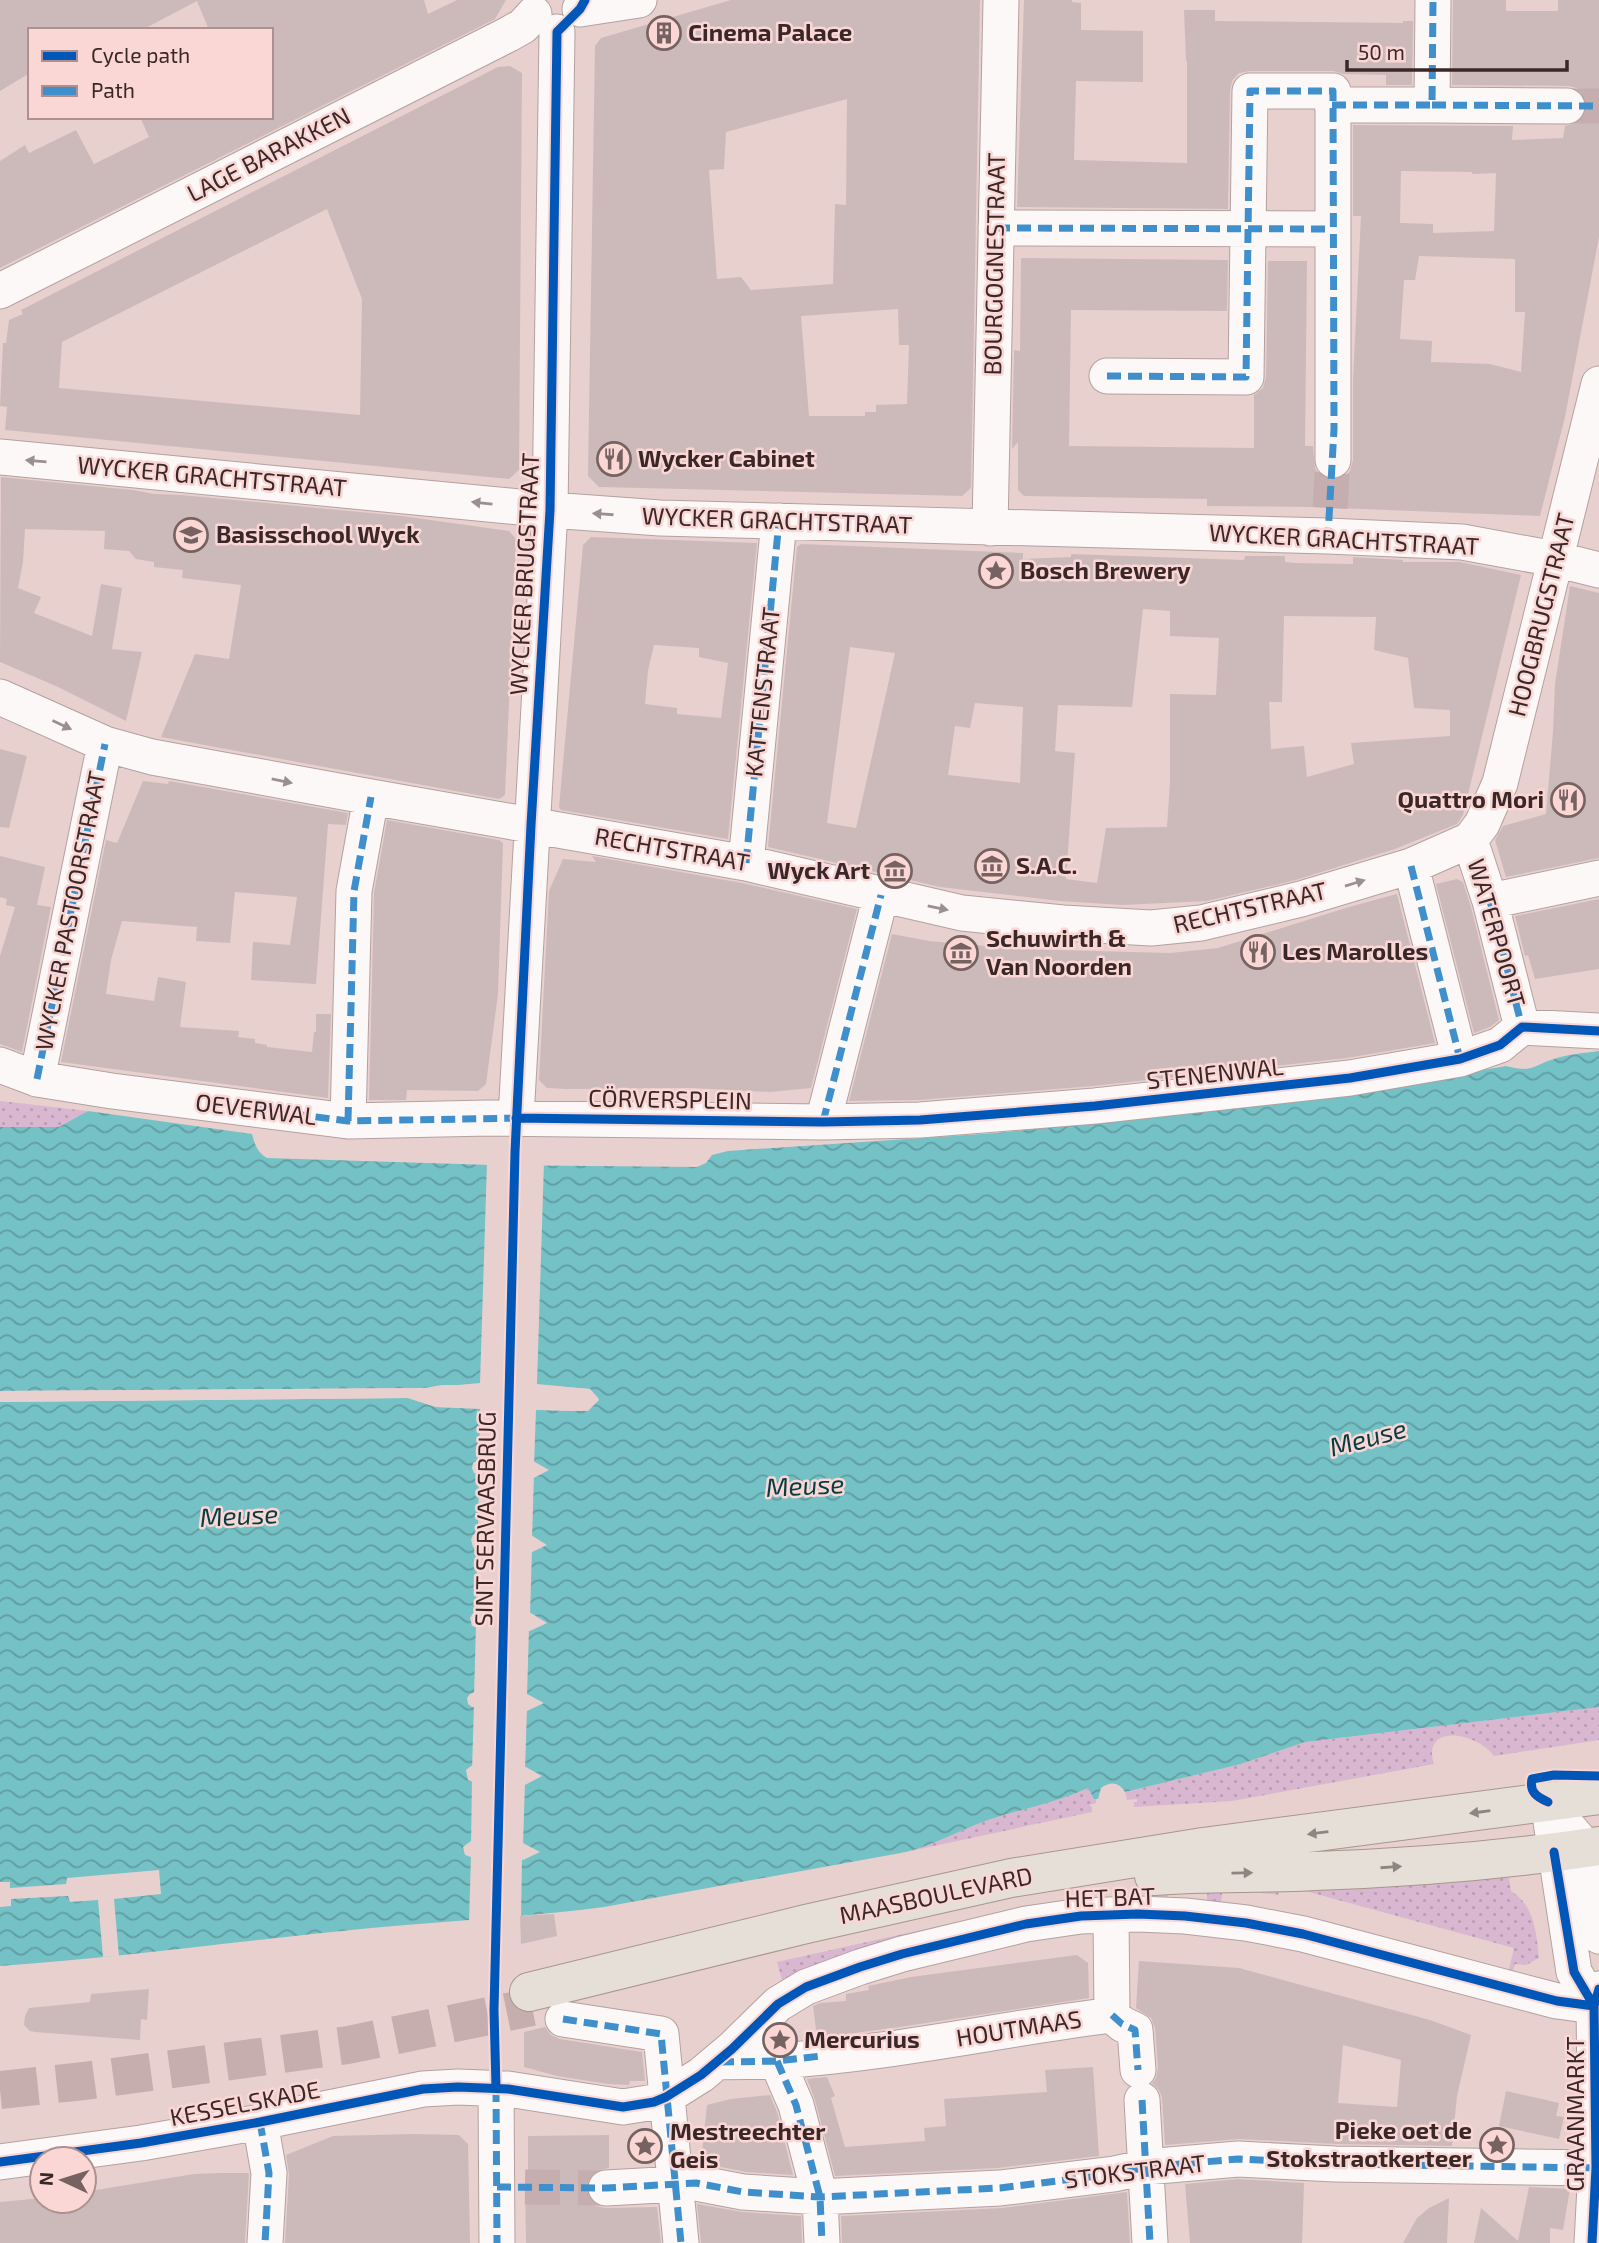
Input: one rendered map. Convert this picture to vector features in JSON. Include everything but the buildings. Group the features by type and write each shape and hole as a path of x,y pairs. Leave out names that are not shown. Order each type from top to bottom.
{"main road":[{"name":"MAASBOULEVARD","path":"541,2006 819,1921 1011,1878 1203,1847 1599,1795"},
{"name":"MAASBOULEVARD","path":"541,2006 1013,1895 1081,1884 1185,1874 1349,1870 1580,1849"}],"street":[{"name":"LAGE BARAKKEN","path":"0,291 523,26 557,11 639,0"},
{"name":"BOURGOGNESTRAAT","path":"990,528 1001,0"},
{"path":"1432,105 1433,0"},
{"name":"WYCKER BRUGSTRAAT","path":"516,1118 550,510 557,11"},
{"path":"1107,376 1245,377 1250,91 1333,91 1334,444"},
{"path":"1332,106 1567,106"},
{"path":"996,228 1332,229"},
{"name":"HOOGBRUGSTRAAT","path":"1470,841 1482,824 1500,783 1599,384"},
{"name":"WYCKER GRACHTSTRAAT","path":"0,457 550,510 660,518 990,528 1329,522 1462,542 1599,570"},
{"name":"KATTENSTRAAT","path":"746,863 779,521"},
{"name":"RECHTSTRAAT","path":"0,697 105,744 152,757 746,863 939,909 987,916 1151,928 1201,923 1262,909 1411,866 1470,841"},
{"name":"WYCKER PASTOORSTRAAT","path":"37,1079 105,744"},
{"path":"348,1121 354,891 371,797"},
{"name":"WATERPOORT","path":"1470,841 1490,901 1522,1027"},
{"path":"1411,866 1460,1059"},
{"path":"1490,901 1599,878"},
{"path":"823,1122 881,895"},
{"path":"1522,1027 1599,1031"},
{"name":"STENENWAL","path":"823,1122 920,1120 1108,1105 1350,1079 1460,1059 1500,1045 1522,1027"},
{"name":"OEVERWAL","path":"0,1065 37,1079 188,1102 348,1121 516,1118"},
{"name":"CÖRVERSPLEIN","path":"516,1118 823,1122"},
{"path":"1548,1802 1580,1849 1599,1936"},
{"name":"GRAANMARKT","path":"1580,1849 1574,1972 1597,1998 1595,2229"},
{"name":"HET BAT","path":"1185,1874 1185,1916"},
{"path":"1111,1915 1112,2015 1135,2030 1150,2243"},
{"name":"HET BAT","path":"666,2097 718,2062 786,1999 806,1987 902,1954 1026,1924 1081,1916 1185,1916 1246,1923 1303,1934 1557,2001 1597,1998"},
{"path":"541,2006 661,2034 681,2243"},
{"name":"HOUTMAAS","path":"718,2062 777,2061 821,2056 963,2039 1112,2015"},
{"path":"777,2061 796,2105 820,2197 822,2243"},
{"path":"496,2088 511,2187 497,2243"},
{"name":"KESSELSKADE","path":"0,2162 141,2143 424,2089 496,2088 623,2107 654,2102 666,2097"},
{"path":"260,2122 269,2173 265,2243"},
{"name":"STOKSTRAAT","path":"606,2188 696,2183 743,2192 820,2197 1000,2188 1146,2168 1238,2159 1335,2164 1596,2168"}],"shaded area":[{"path":"0,1101 88,1111 60,1127 0,1127"},
{"path":"1599,1707 1599,1740 1494,1756 1475,1741 1463,1737 1442,1737 1435,1742 1432,1751 1434,1764 1232,1801 1134,1807 1137,1799 1127,1800 1125,1792 1241,1764 1305,1742"},
{"path":"1088,1788 1096,1799 1096,1803 1089,1805 1092,1812 906,1852 988,1820"},
{"path":"1509,1878 1511,1891 1525,1904 1533,1920 1539,1958 1526,1965 1515,1964 1510,1979 1507,1978 1514,1948 1309,1892 1280,1887 1278,1895 1223,1887 1220,1909 1207,1907 1207,1881"},
{"path":"1169,1892 1165,1905 801,1972 782,1980 777,1962 1011,1910 1156,1897"}],"water":[{"name":"Meuse","path":"1599,1051 1599,1707 1305,1742 1241,1764 1125,1792 1117,1784 1108,1784 1101,1788 1098,1799 1094,1799 1088,1788 988,1820 906,1852 604,1907 0,1966 0,1402 408,1398 436,1407 576,1411 588,1410 599,1399 590,1389 537,1385 0,1391 0,1127 59,1127 88,1111 252,1134 257,1148 267,1158 491,1165 697,1167 706,1163 712,1155 728,1151 997,1133 1318,1099 1506,1066 1527,1069 1559,1057","holes":["477,1460 533,1461 549,1470 532,1479 480,1476 474,1473 473,1463","479,1534 531,1535 547,1545 530,1553 478,1550 473,1547 473,1535","478,1612 531,1613 547,1623 530,1631 478,1628 472,1626 470,1618 473,1613","470,1694 527,1694 544,1703 527,1711 472,1707 467,1698","471,1766 526,1767 542,1776 525,1785 468,1780 466,1770","471,1841 523,1843 540,1852 523,1860 465,1855 463,1847"]}],"pier":[{"path":"487,1162 544,1162 537,1384 590,1389 599,1400 588,1411 536,1410 534,1466 479,1463 480,1409 436,1407 408,1398 0,1402 0,1398 408,1395 437,1404 587,1407 594,1399 588,1392 480,1387 425,1391 0,1394 0,1391 425,1388 480,1383"},
{"path":"479,1472 534,1474 532,1539 478,1537"},
{"path":"477,1546 532,1548 530,1617 476,1616"},
{"path":"476,1624 529,1628 527,1697 474,1696"},
{"path":"474,1704 527,1707 525,1771 472,1770"},
{"path":"472,1778 525,1782 523,1846 471,1845"},
{"path":"471,1854 522,1857 521,1919 469,1923"},
{"path":"159,1870 161,1894 114,1899 119,1956 103,1957 98,1900 70,1902 68,1896 11,1899 11,1906 0,1907 0,1882 10,1882 10,1888 66,1884 67,1878"}],"tunnel":[{"path":"1567,106 1599,106"},
{"path":"1330,508 1333,460"},
{"path":"0,2090 348,2045 532,2007"},
{"path":"525,2187 606,2188"}],"marked path":[{"path":"1332,105 1432,105 1433,0"},
{"path":"1107,376 1246,377 1250,91 1333,91 1334,429 1328,536"},
{"path":"1432,105 1599,106"},
{"path":"996,228 1332,229"},
{"path":"746,863 779,521"},
{"path":"37,1079 105,744"},
{"path":"348,1121 354,891 371,797"},
{"path":"1411,866 1460,1059"},
{"path":"823,1122 881,895"},
{"path":"1490,901 1522,1027"},
{"path":"253,1109 348,1121 522,1118"},
{"path":"1112,2015 1135,2030 1138,2070"},
{"path":"563,2019 661,2034 681,2243"},
{"path":"720,2062 777,2061 821,2056"},
{"path":"777,2061 796,2105 820,2197 822,2243"},
{"path":"496,2088 497,2243"},
{"path":"1142,2100 1150,2243"},
{"path":"260,2122 269,2173 265,2243"},
{"path":"497,2187 606,2188 696,2183 743,2192 820,2197 1000,2188 1114,2174 1146,2167 1238,2159 1335,2164 1596,2168"}],"cycle path":[{"name":"SINT SERVAASBRUG","path":"496,2088 494,2010 515,1152 550,510 557,32 580,9 585,0"},
{"path":"516,1118 823,1122 920,1120 1095,1106 1350,1078 1460,1059 1500,1045 1522,1027 1599,1031"},
{"path":"1548,1802 1535,1794 1532,1779 1554,1775 1599,1776"},
{"path":"1554,1852 1574,1972 1594,2006"},
{"path":"0,2162 141,2143 423,2089 508,2089 623,2107 654,2102 701,2075 778,2004 806,1987 902,1954 1026,1924 1081,1916 1138,1914 1246,1923 1303,1934 1557,2001 1594,2006"},
{"path":"1592,2243 1596,2168 1594,2006 1599,1989"}],"place":[{"name":"Cinema Palace","path":"664,33"},
{"name":"Wycker Cabinet","path":"614,459"},
{"name":"Basisschool Wyck","path":"191,535"},
{"name":"Bosch Brewery","path":"996,571"},
{"name":"Quattro Mori","path":"1568,800"},
{"name":"S.A.C.","path":"992,866"},
{"name":"Wyck Art","path":"895,871"},
{"name":"Les Marolles","path":"1258,952"},
{"name":"Schuwirth & Van Noorden","path":"961,953"},
{"name":"Mercurius","path":"780,2040"},
{"name":"Pieke oet de Stokstraotkerteer","path":"1497,2145"},
{"name":"Mestreechter Geis","path":"645,2146"}]}
